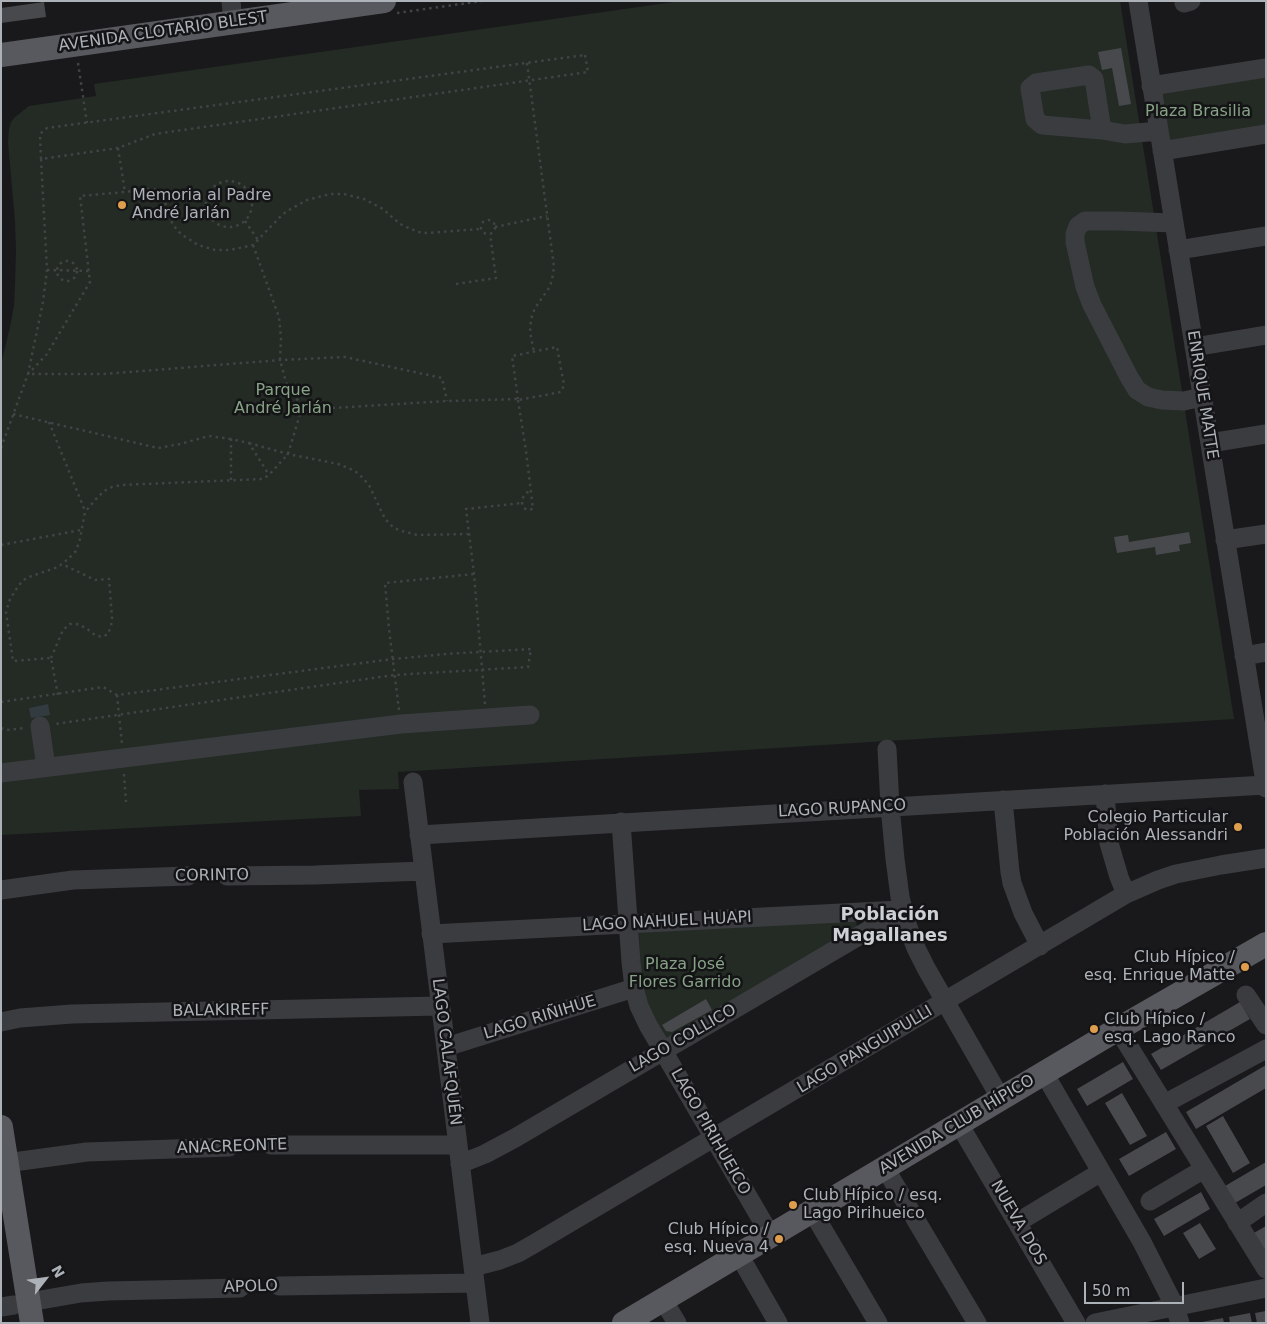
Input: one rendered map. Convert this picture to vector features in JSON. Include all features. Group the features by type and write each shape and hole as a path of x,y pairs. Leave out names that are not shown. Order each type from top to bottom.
{"main road":[{"name":"AVENIDA CLOTARIO BLEST","path":"1,55 75,44 232,12 384,1"},
{"name":"AVENIDA CLUB HÍPICO","path":"624,1323 1118,1029 1266,944"},
{"path":"1,1127 6,1163 7,1229 19,1312"}],"street":[{"name":"ENRIQUE MATTE","path":"1138,1 1265,777"},
{"path":"1151,86 1266,68"},
{"path":"1102,130 1125,134 1159,131"},
{"path":"1162,151 1266,134"},
{"path":"1174,224 1085,221 1078,226 1075,242 1084,287 1137,390 1148,397 1162,400 1184,401 1202,397"},
{"path":"1178,250 1266,236"},
{"path":"1194,347 1266,335"},
{"path":"1210,444 1266,434"},
{"path":"1225,540 1266,534"},
{"path":"1244,656 1266,652"},
{"path":"1,773 401,724 530,715"},
{"path":"40,726 46,767"},
{"path":"887,748 896,868 903,910 916,948 1001,1099"},
{"name":"LAGO RUPANCO","path":"419,835 1105,794 1265,777"},
{"name":"LAGO CALAFQUÉN","path":"413,782 480,1323"},
{"path":"1105,794 1109,843 1126,894"},
{"path":"1003,800 1012,883 1023,913 1040,946"},
{"name":"LAGO PIRIHUEICO","path":"621,822 631,962 634,988 643,1016 771,1236"},
{"name":"LAGO PANGUIPULLI","path":"474,1275 500,1260 525,1249 1126,894 1176,874 1266,858"},
{"name":"CORINTO","path":"227,876 424,871"},
{"name":"CORINTO","path":"1,890 73,880 188,876"},
{"name":"LAGO NAHUEL HUAPI","path":"431,934 903,910"},
{"name":"LAGO COLLICO","path":"459,1154 485,1154 516,1138 903,910"},
{"name":"LAGO RIÑIHUE","path":"446,1047 634,988"},
{"path":"1246,995 1266,1025"},
{"name":"BALAKIREFF","path":"1,1022 20,1018 72,1014 440,1006"},
{"path":"1118,1029 1266,1269"},
{"path":"1164,1104 1266,1049"},
{"path":"1044,1073 1142,1242 1177,1315"},
{"name":"NUEVA DOS","path":"959,1124 1076,1323"},
{"name":"ANACREONTE","path":"271,1145 459,1154"},
{"name":"ANACREONTE","path":"6,1163 88,1152 229,1147"},
{"path":"885,1168 977,1323"},
{"path":"1150,1201 1204,1170"},
{"path":"1018,1222 1101,1172"},
{"path":"1237,1223 1266,1203"},
{"path":"812,1211 878,1323"},
{"path":"738,1255 778,1323"},
{"name":"APOLO","path":"280,1286 474,1275"},
{"name":"APOLO","path":"19,1312 81,1293 108,1290 240,1288"},
{"path":"1095,1323 1177,1315 1266,1288"},
{"path":"663,1300 677,1323"}],"path":[{"path":"75,44 87,123"},
{"path":"1,448 28,374 43,302 47,270 41,159 40,134 47,128 585,54 588,72 154,134 118,148 41,159"},
{"path":"527,63 554,267 549,288 535,308 531,319 530,332 534,352"},
{"path":"118,148 125,192"},
{"path":"232,181 245,188 250,194 252,208 245,221 231,227 216,223 210,217 206,202 212,188 218,184 232,181"},
{"path":"28,374 47,354 90,282 80,196 148,189 158,190 162,193 173,225 198,245 215,250 230,250 253,245 282,215 296,205 313,198 336,194 351,195 370,201 383,209 400,224 418,232 481,229 486,234 490,234"},
{"path":"495,227 547,216"},
{"path":"481,229 481,224 487,220 491,221 495,227"},
{"path":"245,221 258,241"},
{"path":"490,234 494,231 495,227"},
{"path":"456,284 496,278 490,234"},
{"path":"253,245 279,317 281,338 280,360 286,382 294,398 316,409 447,401 518,400 561,392 564,385 557,347 512,356 518,400 531,491 533,510 527,510 522,503 526,493 531,491"},
{"path":"66,261 75,265 77,271 75,277 67,281 59,277 57,271 60,264 66,261"},
{"path":"47,270 89,271"},
{"path":"28,374 104,374 280,360 345,357 442,378 447,401"},
{"path":"51,658 13,661 6,612 10,599 26,578 58,567 76,551 86,512 96,499 104,491 121,485 262,479 269,475 288,454 303,404"},
{"path":"13,414 158,448 209,436 231,438 288,454 338,464 353,470 365,479 385,519 394,528 417,535 468,534"},
{"path":"49,422 86,512"},
{"path":"231,438 231,480"},
{"path":"248,444 269,475"},
{"path":"486,718 474,574 466,509 522,503"},
{"path":"1,544 82,530"},
{"path":"58,695 51,658 60,635 66,626 78,624 95,635 102,637 108,634 112,618 109,579 94,580 62,564"},
{"path":"401,724 385,583 474,574"},
{"path":"1,702 103,687 117,696 393,659 531,649 528,667 394,675 40,726 6,730 1,728"},
{"name":"ANACREONTE","path":"229,1147 271,1145"}],"green space":[{"name":"Parque André Jarlán","path":"681,1 1120,1 1234,719 398,772 399,789 359,790 361,816 1,835 1,364 14,306 15,221 8,142 9,129 15,117 29,106 96,96 94,84"},
{"name":"Plaza Brasilia","path":"1266,72 1266,130 1166,147 1156,89"},
{"name":"Plaza José Flores Garrido","path":"856,920 857,927 666,1039 646,1007 640,975 639,932"}],"shaded area":[{"path":"48,704 50,715 31,718 29,708"}],"building":[{"path":"44,2 46,17 1,23 1,8"},
{"path":"1121,48 1131,104 1119,106 1112,68 1102,70 1098,52"},
{"path":"1189,532 1191,543 1179,545 1180,551 1156,555 1155,547 1117,553 1114,537 1128,535 1129,542"},
{"path":"706,999 712,1010 672,1032 666,1031 662,1025"},
{"path":"1240,1002 1250,1019 1161,1070 1151,1054"},
{"path":"1123,1062 1133,1079 1087,1106 1077,1089"},
{"path":"1266,1065 1266,1088 1196,1129 1186,1112"},
{"path":"1122,1093 1147,1136 1130,1145 1105,1103"},
{"path":"1223,1116 1250,1163 1233,1173 1206,1126"},
{"path":"1166,1132 1176,1149 1129,1176 1119,1159"},
{"path":"1266,1162 1266,1185 1235,1203 1225,1186"},
{"path":"1201,1192 1210,1209 1164,1236 1154,1219"},
{"path":"1200,1223 1216,1249 1199,1259 1183,1233"},
{"path":"1266,1226 1266,1249 1262,1251 1252,1234"},
{"path":"1266,1311 1266,1323 1257,1323 1255,1313"},
{"path":"1250,1313 1252,1323 1230,1323 1229,1317"},
{"path":"1223,1318 1224,1323 1202,1323 1202,1322"}],"place":[{"name":"Memoria al Padre André Jarlán","path":"122,205"},
{"name":"Colegio Particular Población Alessandri","path":"1238,827"},
{"name":"Club Hípico / esq. Enrique Matte","path":"1245,967"},
{"name":"Club Hípico / esq. Lago Ranco","path":"1094,1029"},
{"name":"Club Hípico / esq. Lago Pirihueico","path":"793,1205"},
{"name":"Club Hípico / esq. Nueva 4","path":"779,1239"}],"district":[{"name":"Población Magallanes","path":"890,925"}]}
